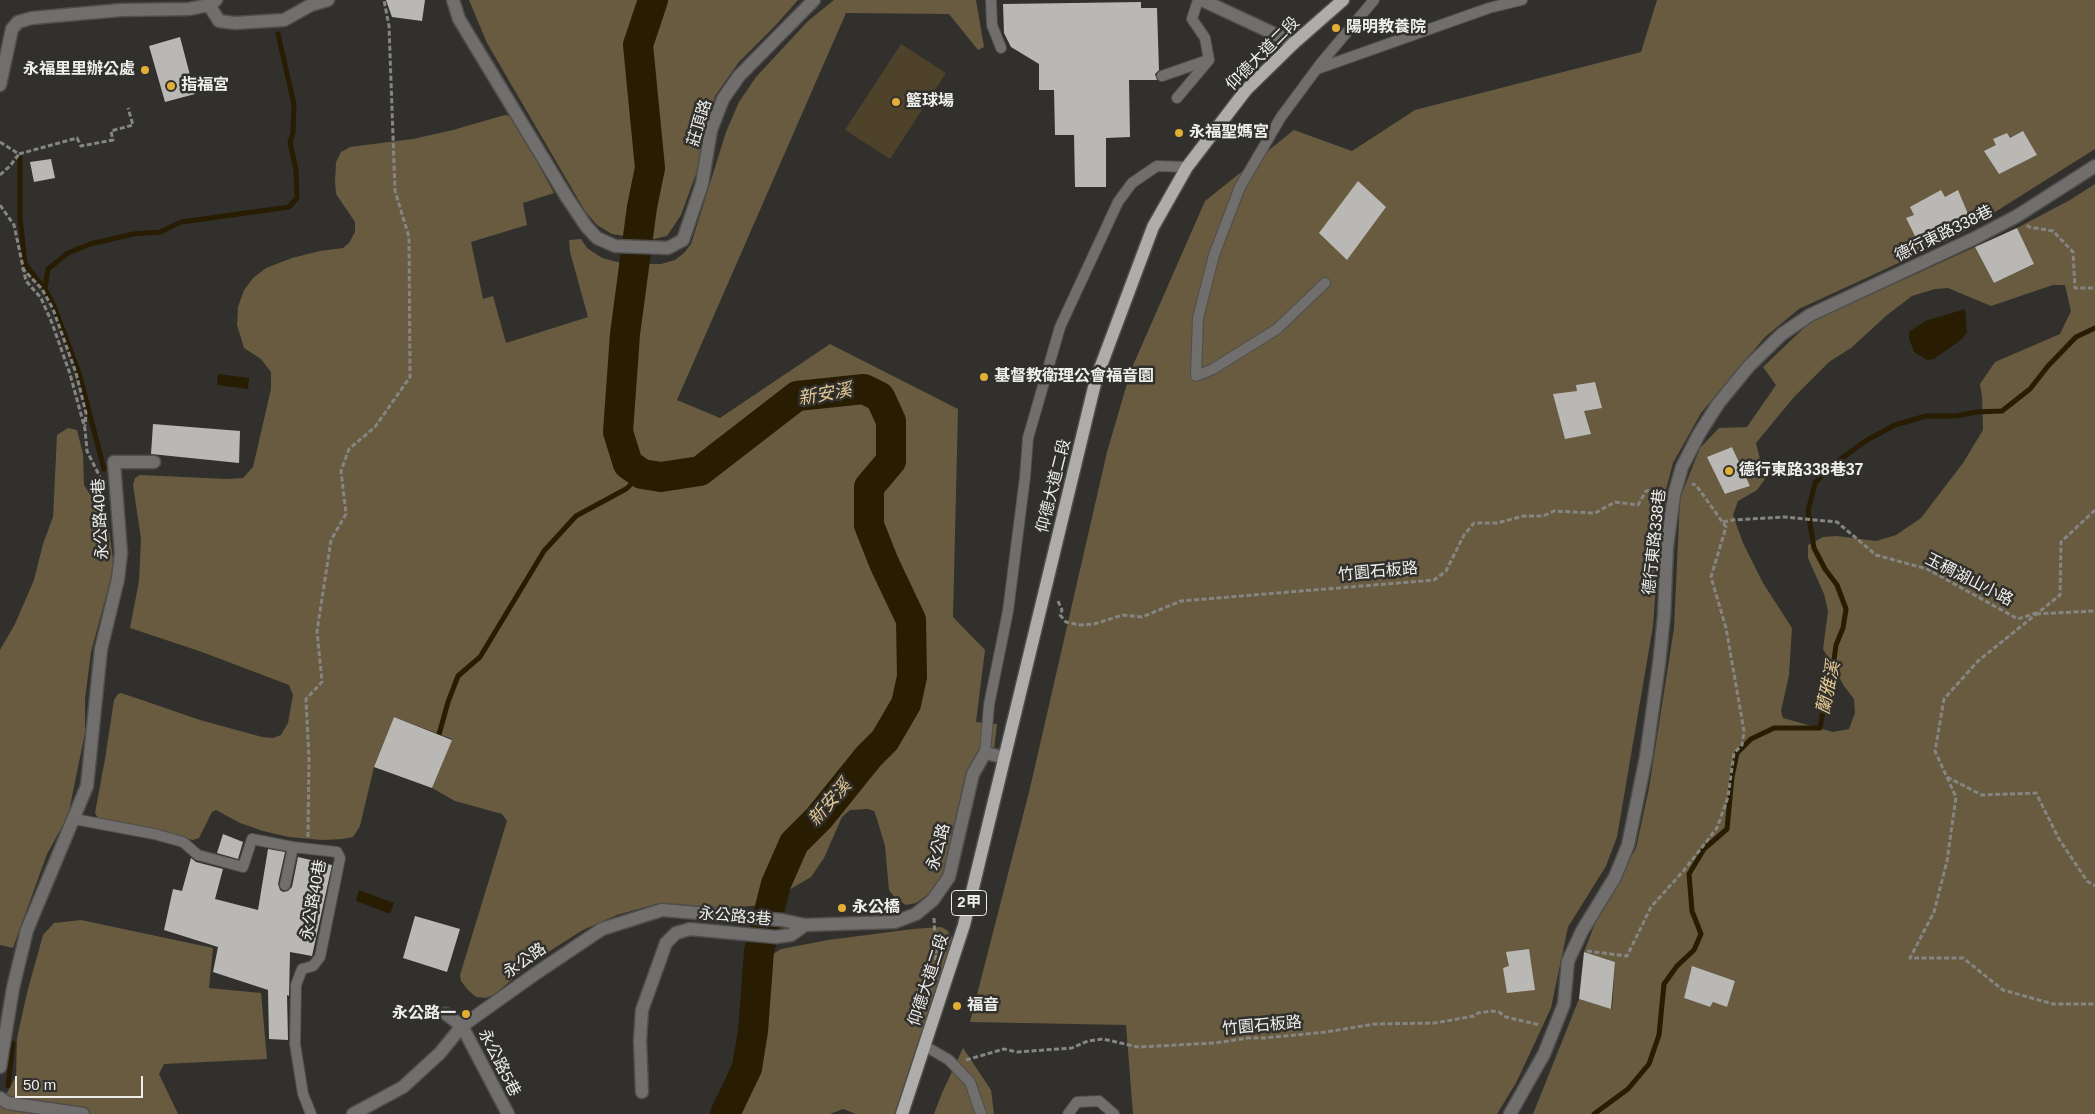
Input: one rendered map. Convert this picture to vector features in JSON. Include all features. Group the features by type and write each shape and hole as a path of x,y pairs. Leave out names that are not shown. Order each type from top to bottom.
{"main road":[{"name":"仰德大道二段","path":"926,1046 964,925 1003,757 1096,379 1153,227 1187,167 1246,90 1294,43 1343,0"},
{"name":"2甲","path":"902,1114 926,1046"}],"street":[{"path":"0,85 12,29 18,22 32,18 212,3 219,21 235,23 284,20 311,5 328,0"},
{"name":"莊頂路","path":"452,0 459,19 566,196 597,238 615,246 668,248 684,240 702,184 711,130 723,99 739,76 814,0"},
{"path":"1202,0 1294,43"},
{"name":"德行東路338巷","path":"1510,1114 1544,1054 1564,1004 1568,963 1582,931 1615,877 1628,845 1646,757 1659,664 1664,616 1667,548 1677,483 1682,467 1698,434 1718,404 1749,366 1782,334 1810,315 1975,238 2017,216 2095,166"},
{"name":"永公路40巷","path":"0,1067 13,988 27,930 87,786 101,649 118,579 122,553 114,462 154,462"},
{"path":"985,753 1003,757"},
{"name":"永公路","path":"353,1114 403,1087 440,1053 462,1026 602,929 662,910 782,920 805,925 895,922 916,914 933,900 949,877 973,774 985,753"},
{"name":"永公路3巷","path":"642,1092 640,1040 642,1010 666,943 676,933 690,929 748,936 776,937 791,935 805,925"},
{"path":"446,1014 462,1026"},
{"name":"永公路5巷","path":"462,1026 508,1114"},
{"path":"0,1098 8,1102 83,1114"}],"lane":[{"path":"991,0 992,25 1001,48"},
{"path":"1198,0 1192,19 1205,38 1209,60"},
{"path":"1325,283 1277,329 1213,369 1196,376 1198,318 1214,255 1240,187 1281,117 1317,69 1374,0"},
{"path":"1317,69 1489,8 1522,0"},
{"path":"1162,76 1209,60"},
{"path":"1177,98 1209,60"},
{"path":"985,753 989,705 1008,610 1025,477 1028,438 1060,327 1118,202 1132,183 1157,166 1187,167"},
{"name":"永公路40巷","path":"74,818 154,834 183,842 198,855 242,867 252,838 293,847 308,847 337,852 340,858 320,957 313,966 302,969 296,985 295,1044 303,1094 311,1114"},
{"path":"285,886 293,847"},
{"path":"926,1046 949,1060 970,1082 981,1114"},
{"path":"1068,1114 1077,1102 1099,1101 1114,1114"}],"path":[{"path":"308,847 309,760 306,699 322,682 316,631 331,540 346,514 341,470 349,449 375,426 410,377 409,237 395,192 389,26 384,0"},
{"path":"0,175 19,154 77,138 81,146 113,140 111,131 133,125 128,108"},
{"path":"0,142 19,154"},
{"path":"0,204 14,225 26,281 41,298 52,323 70,374 85,429"},
{"path":"2017,216 2029,228 2052,231 2073,252 2076,288 2095,288"},
{"path":"22,268 42,289 53,308 82,397 86,414 87,451 92,460"},
{"path":"1568,963 1583,951 1627,956 1651,907 1686,869 1717,828 1728,797 1734,753 1742,745 1744,731 1726,628 1711,577 1726,527 1696,485 1681,480 1677,483"},
{"name":"竹園石板路","path":"1058,601 1062,610 1060,615 1066,622 1080,625 1094,624 1123,615 1142,617 1181,601 1341,588 1367,584 1434,580 1446,572 1464,535 1474,523 1497,523 1524,516 1543,516 1554,511 1595,513 1615,502 1638,505 1646,491 1671,490 1677,483"},
{"name":"玉稠湖山小路","path":"2095,510 2061,542 2060,595 1978,661 1944,700 1935,751 1956,797 1947,862 1934,912 1910,958 1963,958 2003,990 2053,1004 2095,1004"},
{"name":"玉稠湖山小路","path":"1722,522 1776,518 1837,522 1876,555 1927,569 2018,619 2037,614 2095,611"},
{"path":"1947,777 1982,795 2036,794 2059,839 2087,882 2095,886"},
{"path":"933,900 937,970 946,980"},
{"name":"竹園石板路","path":"958,1062 1004,1050 1017,1052 1072,1048 1088,1041 1103,1039 1138,1047 1215,1043 1248,1038 1326,1032 1374,1024 1434,1023 1491,1011 1499,1012 1506,1017 1540,1024 1546,1031"}],"shaded area":[{"path":"469,0 798,0 739,62 715,96 699,166 681,215 667,236 649,240 612,234 597,225 585,211 487,43"},
{"path":"834,0 976,0 984,47 978,50 949,14 846,13 677,400 720,418 830,344 958,409 953,617 985,650 976,722 997,724 994,750 981,751 945,876 936,889 916,903 906,905 896,899 889,890 885,846 874,811 868,809 850,810 842,817 824,858 811,877 763,905 727,908 660,903 617,915 583,930 556,947 528,966 495,994 486,998 476,997 468,990 461,981 460,975 507,821 502,814 455,801 432,788 452,739 394,717 374,767 360,826 353,837 322,840 289,837 240,823 216,810 212,812 199,838 193,840 98,818 95,813 114,700 118,694 121,693 200,720 262,737 273,738 281,735 288,723 293,695 289,685 202,652 130,628 139,581 141,539 133,485 135,478 140,475 243,478 253,467 271,389 271,372 261,359 244,348 237,325 238,307 244,290 253,278 266,268 292,258 343,248 349,243 355,232 355,222 336,194 336,162 341,152 350,147 413,139 505,115 512,116 554,193 523,203 527,225 471,242 483,299 493,296 506,343 588,317 570,252 569,240 581,239 587,248 602,258 625,264 661,264 675,260 684,253 691,244 726,132 739,102 756,77 808,21"},
{"path":"1657,0 2095,0 2095,149 1957,236 1799,309 1765,337 1701,413 1673,463 1662,505 1653,626 1617,837 1606,866 1568,927 1551,1008 1516,1083 1497,1114 1133,1114 1126,1025 970,1022 1030,788 1107,452 1131,370 1205,201 1294,130 1352,151 1415,110 1641,52"},
{"name":"籃球場","path":"901,44 946,73 890,159 845,130"},
{"path":"2095,184 2095,1114 1533,1114 1579,999 1612,1009 1615,962 1584,952 1597,918 1636,848 1649,788 1674,628 1680,498 1700,448 1719,428 1747,427 1776,385 1763,367 1810,322 1975,247 1994,283 2033,265 2017,228 2070,200","holes":["2053,285 2065,285 2071,311 2060,334 1995,362 1980,384 1983,430 1963,463 1921,518 1896,535 1876,541 1837,536 1823,537 1808,545 1808,558 1824,594 1828,611 1823,649 1844,686 1854,699 1855,713 1849,729 1833,732 1783,718 1781,711 1789,675 1792,628 1763,583 1743,543 1733,515 1738,501 1757,490 1765,479 1756,443 1794,397 1829,362 1851,348 1887,315 1912,296 1935,289 1948,288 1991,306","1732,447 1750,486 1726,494 1708,457","1692,967 1735,981 1727,1006 1713,1002 1710,1007 1684,998"]},
{"path":"1965,309 1967,332 1962,339 1934,359 1927,360 1914,352 1909,332 1925,321"},
{"path":"218,374 249,378 248,389 217,385"},
{"path":"68,428 77,430 83,454 84,485 108,522 114,567 91,652 85,699 85,733 68,816 47,854 13,948 0,945 0,650 15,624 34,580 43,544 53,517 57,435"},
{"path":"359,890 394,903 390,914 356,901"},
{"path":"81,920 213,948 209,988 261,993 267,1059 164,1064 159,1074 178,1114 0,1114 0,1106 16,1076 17,1038 43,935 54,923"},
{"path":"941,927 947,930 953,939 897,1114 856,1114 843,1109 830,1114 734,1114 760,1055 761,1015 767,964 770,956 781,949 828,940"},
{"path":"963,1048 991,1090 994,1114 934,1114"}],"building":[{"path":"386,0 425,0 422,21 392,17"},
{"path":"1141,2 1141,8 1157,8 1159,70 1155,74 1157,80 1129,80 1130,137 1106,138 1106,187 1075,187 1074,135 1055,135 1054,90 1039,90 1039,64 1011,47 1004,33 1003,4"},
{"path":"180,37 195,94 165,102 149,46"},
{"path":"2023,131 2037,155 1999,174 1984,151 1996,145 1993,139 2007,133 2010,138"},
{"path":"51,159 55,178 34,182 30,162"},
{"path":"1358,181 1386,207 1347,260 1319,233"},
{"path":"1941,190 1945,197 1958,190 1968,214 1916,238 1906,218 1914,215 1910,207"},
{"path":"2017,228 2034,264 1994,283 1975,247"},
{"path":"1595,382 1602,408 1584,411 1591,434 1565,439 1553,394 1577,391 1576,385"},
{"path":"153,424 240,431 239,463 151,454"},
{"name":"德行東路338巷37","path":"1732,447 1750,486 1725,494 1707,457"},
{"path":"394,717 452,740 432,788 374,767"},
{"path":"223,834 243,842 238,859 217,853"},
{"path":"268,849 285,852 278,884 283,892 288,891 292,887 298,857 332,865 312,956 290,952 289,996 287,995 288,1040 269,1039 268,990 213,972 218,947 164,930 173,889 182,891 191,858 196,862 223,869 215,899 258,910"},
{"path":"415,916 460,929 447,972 403,958"},
{"path":"1529,949 1535,990 1507,993 1503,968 1509,966 1506,952"},
{"path":"1584,952 1615,962 1611,1009 1579,999"},
{"path":"1692,966 1735,981 1727,1007 1713,1002 1710,1007 1684,998"}],"waterway":[{"name":"新安溪","path":"653,0 638,45 650,168 642,207 625,334 618,432 628,464 642,474 661,477 700,471 797,396 864,389 880,397 891,421 891,461 869,487 869,525 884,563 911,620 912,677 906,704 885,740 869,756 819,818 794,843 776,884 759,951 753,1031 747,1068 725,1114"},
{"path":"45,289 48,269 68,253 90,244 134,234 160,232 181,222 289,207 297,198 296,170 290,142 293,133 294,104 278,34"},
{"path":"20,157 20,218 25,264 45,289 54,306 79,373 104,469"},
{"name":"蘭雅溪","path":"1594,1114 1628,1089 1649,1064 1659,1035 1664,984 1677,966 1694,950 1701,934 1692,911 1689,874 1704,849 1727,829 1732,777 1737,753 1751,739 1774,728 1820,728 1830,690 1836,645 1843,628 1846,609 1837,585 1825,569 1814,548 1808,511 1815,483 1831,466 1867,440 1895,425 1926,416 1956,416 1976,412 2002,411 2030,389 2048,366 2076,337 2095,328"},
{"path":"438,738 448,702 458,676 480,657 544,551 576,516 626,489 642,474"},
{"path":"8,1086 13,1043"}],"place":[{"name":"陽明教養院","path":"1336,28"},
{"name":"永福里里辦公處","path":"145,70"},
{"name":"指福宮","path":"171,86"},
{"name":"籃球場","path":"896,102"},
{"name":"永福聖媽宮","path":"1179,133"},
{"name":"基督教衛理公會福音園","path":"984,377"},
{"name":"德行東路338巷37","path":"1729,471"},
{"name":"永公橋","path":"842,908"},
{"name":"福音","path":"957,1006"},
{"name":"永公路一","path":"466,1014"}]}
